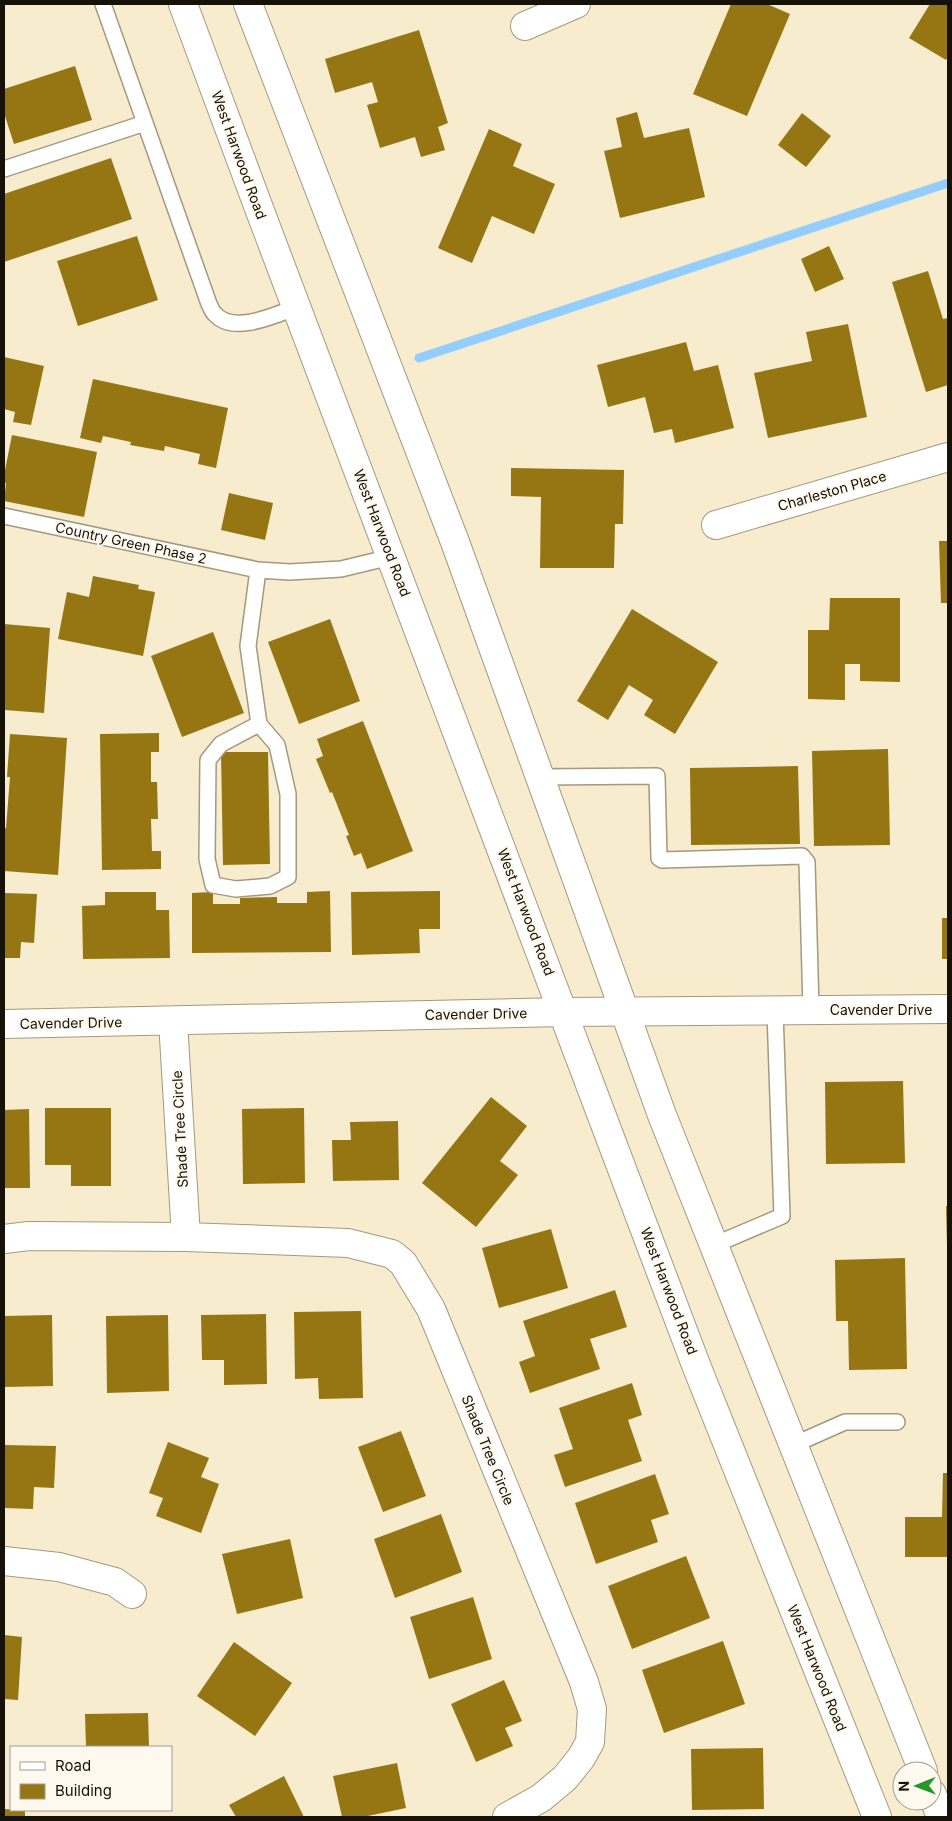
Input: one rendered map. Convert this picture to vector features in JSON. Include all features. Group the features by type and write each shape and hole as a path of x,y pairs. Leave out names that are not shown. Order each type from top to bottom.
{"main road":[{"name":"West Harwood Road","path":"184,4 696,1365 877,1817"},
{"path":"248,4 455,542 662,1115 919,1761"},
{"path":"525,26 576,4"},
{"name":"Charleston Place","path":"716,524 948,457"},
{"name":"Cavender Drive","path":"4,1024 173,1022 564,1012 948,1009"},
{"name":"Shade Tree Circle","path":"173,1022 186,1237"},
{"name":"Shade Tree Circle","path":"4,1239 29,1236 186,1237 348,1243 392,1254 403,1263 430,1309 584,1682 592,1709 590,1742 581,1758 565,1778 541,1798 507,1817"},
{"path":"4,1561 59,1567 115,1582 132,1594"}],"lane":[{"path":"103,4 214,314 232,324 240,324 297,308"},
{"path":"4,169 145,123"},
{"name":"Country Green Phase 2","path":"4,516 258,570 290,572 341,569 391,557"},
{"path":"258,570 248,646 259,724 277,745 288,794 288,877 270,886 236,889 213,885 207,860 208,760 222,744 259,724"},
{"path":"540,777 657,776 659,858 662,860 802,856 805,858 807,862 811,1010"},
{"path":"714,1246 782,1216 775,1011"},
{"path":"793,1445 846,1422 897,1422"}],"building":[{"path":"731,4 767,4 790,14 747,116 693,94"},
{"path":"930,4 948,4 948,56 946,60 909,38"},
{"path":"419,30 448,123 438,127 445,150 421,157 415,137 380,148 367,105 378,102 372,82 335,93 325,59"},
{"path":"75,66 92,120 14,144 4,113 4,89"},
{"path":"637,112 644,138 689,128 705,197 620,218 604,151 622,147 616,118"},
{"path":"802,113 831,136 806,167 778,145"},
{"path":"489,129 522,144 513,166 555,184 534,234 492,216 472,263 438,248"},
{"path":"111,158 132,219 4,262 4,194"},
{"path":"137,236 158,300 78,326 57,261"},
{"path":"829,246 844,279 815,292 801,259"},
{"path":"928,271 943,319 948,318 948,385 926,392 892,282"},
{"path":"848,324 867,417 768,438 754,373 812,361 806,332"},
{"path":"686,342 694,371 718,365 734,428 675,443 672,429 654,433 645,397 608,407 597,365"},
{"path":"4,357 44,366 31,425 13,422 15,412 4,409"},
{"path":"93,379 228,408 216,468 198,464 200,454 165,446 164,451 130,445 131,442 103,436 101,443 80,438"},
{"path":"12,435 97,452 84,517 4,501 6,483 4,483 4,475"},
{"path":"511,468 624,470 623,524 615,524 614,568 540,568 541,497 511,496"},
{"path":"229,493 273,503 265,540 221,530"},
{"path":"939,541 948,541 948,603 941,603"},
{"path":"93,576 139,585 138,589 155,592 143,656 58,639 67,592 89,597"},
{"path":"830,598 900,598 900,682 860,681 860,664 845,664 845,700 808,699 808,630 829,630"},
{"path":"632,609 718,662 675,734 644,715 653,700 629,685 608,720 577,701"},
{"path":"330,619 360,701 299,724 268,642"},
{"path":"4,624 50,628 44,713 4,710"},
{"path":"213,632 244,713 182,737 151,656"},
{"path":"363,721 413,851 367,869 361,853 354,856 346,836 349,835 332,792 330,793 316,759 323,756 317,739"},
{"path":"159,733 159,752 151,752 151,782 157,782 158,819 151,819 152,851 161,851 161,869 102,870 100,734"},
{"path":"10,734 67,738 58,875 4,871 4,828 6,828 10,777 7,777"},
{"path":"888,749 890,845 814,846 812,751"},
{"path":"221,752 268,752 270,864 223,865"},
{"path":"798,766 800,844 691,845 690,768"},
{"path":"330,891 331,952 192,953 192,893 213,892 213,904 240,904 240,898 277,897 277,903 307,903 307,892"},
{"path":"440,891 440,929 419,929 420,953 352,955 351,892"},
{"path":"105,892 156,892 156,910 169,910 170,958 83,959 82,906 105,905"},
{"path":"4,893 37,894 34,943 21,942 20,958 4,958"},
{"path":"942,918 948,918 948,959 942,959"},
{"path":"903,1081 905,1163 826,1164 825,1082"},
{"path":"491,1097 527,1126 500,1161 518,1175 476,1227 422,1183"},
{"path":"45,1108 111,1108 111,1186 71,1186 71,1165 45,1165"},
{"path":"304,1108 305,1183 243,1184 242,1109"},
{"path":"29,1109 30,1188 4,1188 4,1110"},
{"path":"398,1121 399,1180 333,1181 332,1140 351,1140 350,1122"},
{"path":"946,1206 948,1206 948,1247 947,1247"},
{"path":"551,1229 568,1288 499,1308 482,1248"},
{"path":"905,1258 907,1369 849,1370 848,1321 836,1321 835,1260"},
{"path":"615,1290 627,1327 590,1339 600,1369 530,1393 519,1362 535,1356 523,1321"},
{"path":"361,1311 363,1398 319,1399 318,1378 295,1379 294,1312"},
{"path":"266,1314 267,1384 224,1385 224,1360 202,1360 201,1315"},
{"path":"52,1315 53,1386 4,1387 4,1316"},
{"path":"168,1315 169,1391 107,1393 106,1316"},
{"path":"632,1383 642,1415 628,1420 642,1461 565,1487 554,1455 573,1449 559,1408"},
{"path":"401,1431 426,1496 383,1512 358,1447"},
{"path":"168,1442 209,1458 201,1477 219,1484 201,1533 156,1516 163,1498 149,1493"},
{"path":"4,1445 56,1446 54,1488 34,1487 33,1509 4,1508"},
{"path":"943,1473 948,1473 948,1557 905,1557 905,1517 942,1517"},
{"path":"655,1474 669,1514 651,1520 658,1542 596,1564 575,1503"},
{"path":"441,1514 462,1572 395,1598 374,1539"},
{"path":"290,1539 303,1598 237,1614 222,1554"},
{"path":"686,1556 710,1618 632,1649 608,1586"},
{"path":"473,1597 492,1659 429,1679 410,1617"},
{"path":"4,1635 22,1637 18,1700 4,1699"},
{"path":"723,1641 745,1704 664,1733 642,1670"},
{"path":"234,1642 292,1683 255,1736 197,1696"},
{"path":"504,1680 522,1721 505,1728 513,1746 476,1762 451,1704"},
{"path":"148,1713 149,1746 86,1746 85,1714"},
{"path":"763,1748 764,1809 692,1810 691,1749"},
{"path":"397,1763 406,1808 363,1817 342,1817 333,1776"},
{"path":"284,1776 304,1817 236,1817 229,1805"},
{"path":"4,1809 25,1811 25,1817 4,1817"}],"waterway":[{"path":"419,358 948,183"}]}
